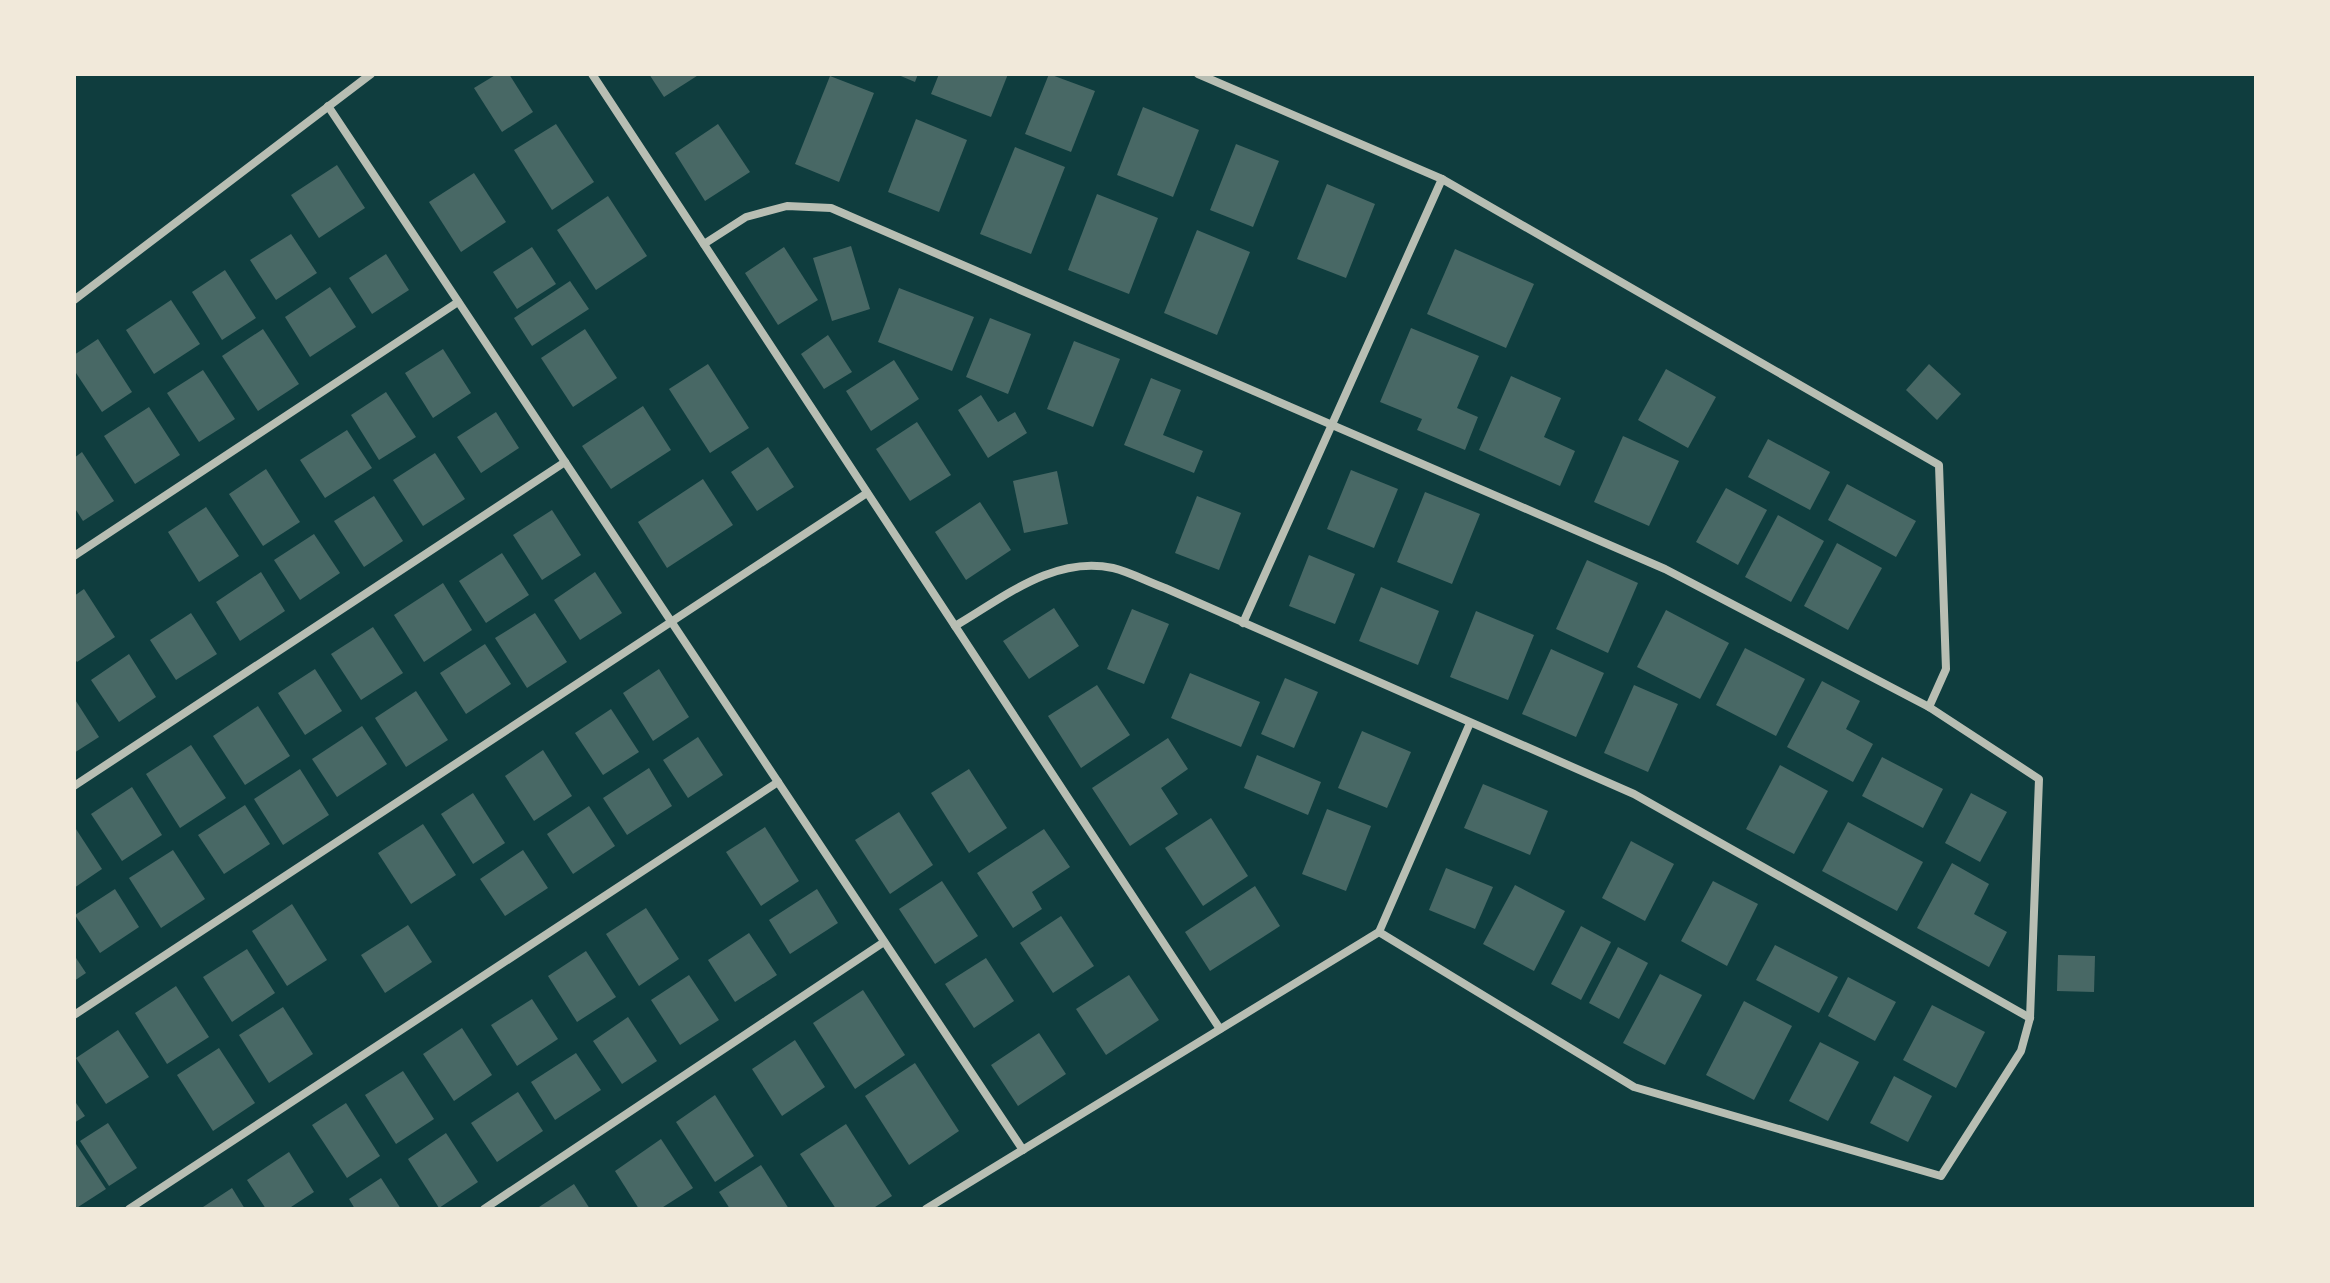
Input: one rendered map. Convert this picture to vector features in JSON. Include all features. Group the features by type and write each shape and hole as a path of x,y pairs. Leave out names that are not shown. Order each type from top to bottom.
{"street":[{"path":"74,300 371,74"},
{"path":"592,74 1220,1029"},
{"path":"1198,74 1442,179 1939,465 1946,669 1929,707"},
{"path":"328,106 1023,1150"},
{"path":"1243,623 1442,179"},
{"path":"704,244 746,217 787,206 831,208 1665,569 1929,707 2039,779 2030,1018 2021,1051 1941,1176 1634,1087 1379,932"},
{"path":"74,556 458,302"},
{"path":"74,786 565,462"},
{"path":"74,1015 867,493"},
{"path":"955,626 1045,573 1078,565 1113,568 1634,794 2030,1018"},
{"path":"926,1209 1379,932 1470,723"},
{"path":"129,1209 778,782"},
{"path":"484,1209 884,942"}],"building":[{"path":"497,74 509,74 533,112 502,132 474,88"},
{"path":"649,74 700,74 664,97"},
{"path":"896,74 918,74 915,82"},
{"path":"939,74 1008,74 991,117 931,94"},
{"path":"1049,74 1095,91 1071,152 1025,134"},
{"path":"830,76 874,93 839,182 795,164"},
{"path":"1143,107 1199,130 1173,197 1117,175"},
{"path":"916,119 967,140 939,212 888,192"},
{"path":"556,124 594,182 552,210 514,150"},
{"path":"718,124 750,172 705,201 675,153"},
{"path":"1236,144 1279,161 1253,227 1210,210"},
{"path":"1015,147 1065,167 1031,254 980,234"},
{"path":"337,165 365,208 319,238 291,195"},
{"path":"474,173 506,222 461,252 429,202"},
{"path":"1327,184 1375,204 1346,278 1297,259"},
{"path":"1097,194 1158,218 1129,294 1068,270"},
{"path":"608,196 647,256 596,290 557,230"},
{"path":"1197,230 1250,252 1217,335 1164,313"},
{"path":"291,234 317,273 276,300 250,260"},
{"path":"851,246 870,309 832,321 813,258"},
{"path":"532,247 556,284 517,309 493,272"},
{"path":"784,247 818,300 778,325 745,273"},
{"path":"1455,249 1534,284 1506,348 1427,314"},
{"path":"386,254 409,290 372,314 349,278"},
{"path":"225,270 256,318 222,340 192,292"},
{"path":"570,281 589,309 532,346 514,318"},
{"path":"330,287 356,327 310,357 285,317"},
{"path":"899,288 974,317 952,371 878,342"},
{"path":"171,300 200,344 154,374 126,330"},
{"path":"990,318 1031,334 1008,394 966,377"},
{"path":"1411,328 1479,356 1457,408 1478,417 1465,450 1417,430 1422,419 1380,402"},
{"path":"263,329 299,384 258,411 222,356"},
{"path":"585,329 617,378 573,407 541,358"},
{"path":"828,335 852,372 824,389 801,354"},
{"path":"98,339 132,392 102,412 74,370 74,355"},
{"path":"1074,341 1120,359 1093,427 1047,409"},
{"path":"443,349 471,393 433,418 405,373"},
{"path":"894,360 919,399 871,431 846,391"},
{"path":"708,364 749,428 710,453 669,389"},
{"path":"1929,364 1961,394 1937,420 1906,390"},
{"path":"1666,369 1716,397 1688,448 1638,420"},
{"path":"203,370 235,419 199,442 167,393"},
{"path":"1511,376 1561,398 1544,437 1575,451 1560,486 1479,450"},
{"path":"1151,378 1181,390 1163,435 1203,451 1194,473 1124,445"},
{"path":"386,392 416,437 379,460 351,415"},
{"path":"981,395 998,422 1015,412 1027,433 988,458 958,410"},
{"path":"643,406 671,450 611,489 582,446"},
{"path":"149,407 180,455 135,484 104,436"},
{"path":"496,412 519,448 481,473 457,437"},
{"path":"917,422 951,475 910,501 876,449"},
{"path":"347,430 372,468 325,498 300,460"},
{"path":"1623,436 1679,461 1649,526 1594,502"},
{"path":"1768,439 1830,472 1810,510 1748,477"},
{"path":"768,447 794,487 757,511 731,472"},
{"path":"82,452 114,501 83,521 74,507 74,458"},
{"path":"435,453 465,499 423,526 393,480"},
{"path":"266,469 300,522 263,546 229,494"},
{"path":"1351,470 1398,489 1374,548 1327,529"},
{"path":"1057,471 1068,524 1024,533 1013,481"},
{"path":"703,479 733,525 667,568 638,522"},
{"path":"1847,484 1916,521 1896,557 1828,520"},
{"path":"1726,488 1767,510 1738,565 1696,542"},
{"path":"1425,492 1480,514 1452,584 1397,562"},
{"path":"374,496 403,541 364,567 334,521"},
{"path":"1197,496 1241,513 1219,570 1175,553"},
{"path":"980,502 1011,550 966,580 935,532"},
{"path":"206,507 239,556 199,582 168,532"},
{"path":"552,510 581,555 542,580 513,535"},
{"path":"1778,515 1824,541 1791,602 1745,577"},
{"path":"314,534 340,573 300,600 274,560"},
{"path":"1837,543 1882,568 1848,630 1804,606"},
{"path":"502,553 529,595 486,623 459,581"},
{"path":"1309,555 1355,574 1335,624 1289,606"},
{"path":"1587,560 1638,583 1608,653 1556,629"},
{"path":"261,572 285,611 240,641 216,602"},
{"path":"595,572 622,613 580,640 554,600"},
{"path":"443,583 472,630 424,662 394,615"},
{"path":"1381,587 1439,611 1418,665 1359,641"},
{"path":"84,589 115,637 77,662 74,658 74,596"},
{"path":"1054,608 1079,646 1029,679 1003,641"},
{"path":"1132,609 1169,624 1144,684 1107,669"},
{"path":"1666,610 1729,643 1700,699 1637,667"},
{"path":"1476,611 1534,635 1508,700 1450,677"},
{"path":"191,613 217,654 176,680 150,640"},
{"path":"535,613 567,662 527,688 495,638"},
{"path":"373,627 403,673 361,700 331,654"},
{"path":"485,644 511,684 466,714 440,673"},
{"path":"1745,648 1805,679 1776,736 1716,705"},
{"path":"1551,649 1604,673 1576,737 1522,714"},
{"path":"129,654 156,697 119,722 91,680"},
{"path":"315,669 342,711 305,735 278,693"},
{"path":"659,669 689,717 653,741 623,693"},
{"path":"1190,673 1260,702 1241,747 1171,718"},
{"path":"1285,678 1318,692 1294,748 1261,734"},
{"path":"1822,681 1860,701 1846,729 1873,744 1853,782 1787,747"},
{"path":"1097,685 1130,735 1081,768 1048,716"},
{"path":"1634,685 1678,704 1648,772 1604,753"},
{"path":"416,691 448,740 406,767 375,718"},
{"path":"74,698 99,737 74,753"},
{"path":"258,706 290,756 245,785 213,736"},
{"path":"611,709 639,752 603,775 575,733"},
{"path":"362,726 387,764 337,797 312,759"},
{"path":"1362,731 1411,752 1387,808 1338,788"},
{"path":"698,737 723,775 688,798 663,760"},
{"path":"1168,738 1188,769 1161,788 1178,814 1130,846 1092,788"},
{"path":"191,745 226,798 180,828 146,774"},
{"path":"543,750 572,796 534,821 505,776"},
{"path":"1257,755 1321,782 1308,815 1244,788"},
{"path":"1882,757 1943,789 1923,828 1862,796"},
{"path":"1780,765 1828,791 1794,854 1746,829"},
{"path":"649,768 672,806 627,835 603,798"},
{"path":"300,769 329,815 283,845 254,799"},
{"path":"969,769 1007,828 969,853 931,793"},
{"path":"1483,784 1548,811 1530,855 1464,828"},
{"path":"132,787 162,835 122,861 91,814"},
{"path":"473,793 505,843 473,864 441,814"},
{"path":"1971,793 2007,812 1980,862 1945,843"},
{"path":"245,805 270,844 224,874 198,835"},
{"path":"589,806 615,846 573,874 547,834"},
{"path":"1327,809 1371,826 1346,891 1302,874"},
{"path":"899,812 933,865 890,894 855,840"},
{"path":"1211,818 1248,876 1203,906 1165,848"},
{"path":"1848,822 1923,862 1897,911 1822,871"},
{"path":"423,824 456,875 411,904 378,853"},
{"path":"74,826 102,869 74,888"},
{"path":"765,827 799,881 761,906 726,852"},
{"path":"1044,829 1070,867 1032,892 1042,909 1013,928 977,873"},
{"path":"1631,841 1674,864 1645,921 1602,898"},
{"path":"173,850 205,899 161,928 129,878"},
{"path":"523,850 548,888 505,916 480,879"},
{"path":"1952,863 1989,884 1974,914 2007,932 1989,967 1917,928"},
{"path":"1446,868 1493,887 1475,929 1429,910"},
{"path":"942,881 978,936 935,964 899,909"},
{"path":"1713,881 1758,904 1727,966 1681,941"},
{"path":"1515,885 1565,911 1534,971 1483,944"},
{"path":"1255,886 1280,926 1210,971 1185,932"},
{"path":"115,889 139,927 100,953 75,915"},
{"path":"817,889 838,923 790,954 769,920"},
{"path":"292,904 327,960 287,986 252,931"},
{"path":"646,908 679,959 639,986 606,934"},
{"path":"1061,916 1094,966 1053,993 1020,943"},
{"path":"408,925 432,962 385,993 361,955"},
{"path":"1581,926 1611,942 1581,1000 1551,984"},
{"path":"749,933 777,975 735,1002 708,960"},
{"path":"1775,945 1838,977 1819,1013 1756,980"},
{"path":"1618,947 1648,963 1619,1019 1589,1003"},
{"path":"247,949 275,993 232,1022 203,977"},
{"path":"586,951 616,997 577,1022 548,976"},
{"path":"74,955 86,973 74,981"},
{"path":"2058,955 2095,956 2094,992 2057,991"},
{"path":"986,958 1014,1001 974,1028 945,984"},
{"path":"1660,974 1702,995 1665,1065 1623,1043"},
{"path":"689,975 719,1020 680,1045 651,1000"},
{"path":"1129,975 1159,1020 1106,1055 1076,1009"},
{"path":"1848,977 1896,1002 1875,1041 1828,1016"},
{"path":"176,986 209,1037 167,1064 135,1013"},
{"path":"863,990 905,1055 855,1089 813,1023"},
{"path":"532,999 558,1039 517,1066 491,1025"},
{"path":"1744,1001 1792,1026 1754,1100 1706,1075"},
{"path":"1932,1005 1985,1032 1956,1088 1903,1060"},
{"path":"283,1007 313,1054 269,1083 239,1035"},
{"path":"628,1017 657,1061 622,1084 593,1041"},
{"path":"462,1028 492,1075 454,1101 423,1054"},
{"path":"118,1030 149,1077 106,1104 76,1058"},
{"path":"1039,1033 1066,1074 1018,1106 991,1065"},
{"path":"795,1040 825,1087 782,1116 752,1069"},
{"path":"1820,1042 1859,1062 1828,1121 1789,1101"},
{"path":"219,1048 255,1103 213,1131 177,1075"},
{"path":"576,1053 601,1090 555,1120 531,1082"},
{"path":"915,1063 959,1131 909,1165 865,1096"},
{"path":"403,1071 434,1119 396,1144 365,1095"},
{"path":"1894,1076 1932,1096 1908,1142 1870,1123"},
{"path":"518,1092 543,1131 497,1162 471,1123"},
{"path":"715,1095 754,1156 715,1182 676,1122"},
{"path":"74,1100 85,1116 74,1123"},
{"path":"346,1103 380,1156 347,1178 312,1125"},
{"path":"108,1123 137,1168 109,1186 80,1141"},
{"path":"846,1124 892,1196 872,1209 836,1209 800,1154"},
{"path":"446,1133 478,1182 439,1208 408,1159"},
{"path":"661,1139 693,1188 660,1209 639,1209 615,1171"},
{"path":"74,1141 106,1189 75,1209 74,1209"},
{"path":"289,1152 314,1192 288,1209 266,1209 247,1180"},
{"path":"761,1165 789,1209 730,1209 719,1192"},
{"path":"381,1178 401,1209 355,1209 349,1199"},
{"path":"574,1184 590,1209 536,1209"},
{"path":"232,1188 245,1209 200,1209"}]}
